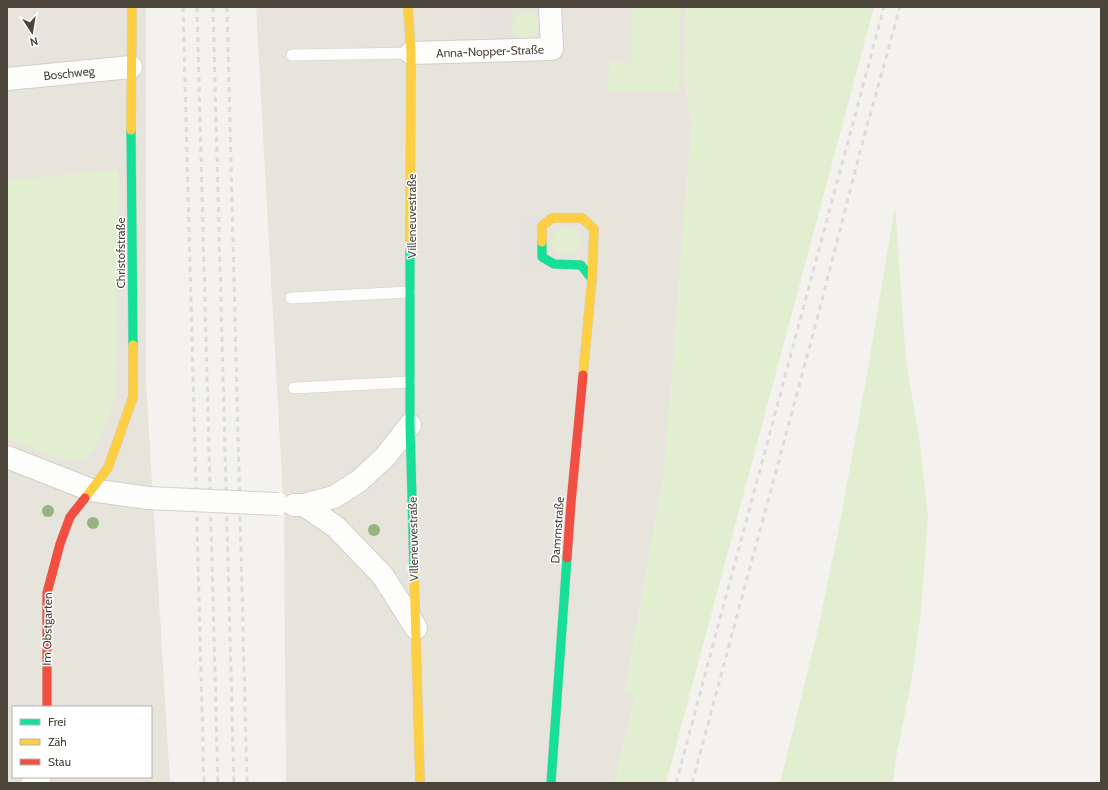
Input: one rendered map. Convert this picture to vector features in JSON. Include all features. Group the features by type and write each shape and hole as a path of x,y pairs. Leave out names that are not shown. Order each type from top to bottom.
{"street":[{"name":"Christofstraße","path":"91,490 108,468 133,397 132,7"},
{"name":"Villeneuvestraße","path":"408,7 411,54 410,426 420,783"},
{"name":"Anna-Nopper-Straße","path":"411,54 552,49 550,7"},
{"name":"Boschweg","path":"7,79 131,66"},
{"name":"Dammstraße","path":"551,783 571,502 592,279 594,229 582,218 552,218 542,226 542,256 554,264 581,264 592,279"},
{"path":"7,457 91,490 148,498 304,505 334,497 359,481 385,457 410,426"},
{"name":"Im Obstgarten","path":"47,706 47,592 60,544 70,517 91,490"},
{"name":"Villeneuvestraße","path":"304,505 336,527 383,576 416,628"}],"lane":[{"path":"292,55 411,54"},
{"path":"291,298 410,292"},
{"path":"294,388 410,382"}],"shaded area":[{"path":"7,7 146,7 146,382 170,783 7,783"},
{"path":"256,7 686,7 684,77 692,122 665,469 625,693 636,695 615,783 286,783 284,515"},
{"path":"480,7 506,7 507,37 481,38"},
{"path":"522,216 540,216 540,266 523,266"}],"green space":[{"path":"633,7 680,7 679,92 607,91 610,62 631,63"},
{"path":"686,7 874,7 666,783 615,783 636,695 625,694 665,469 692,122 684,77"},
{"path":"525,12 534,16 538,25 534,34 525,38 516,34 512,25 516,16"},
{"path":"118,170 116,384 109,417 94,451 82,460 52,456 7,438 7,180"},
{"path":"895,206 906,362 919,436 928,516 921,611 911,683 896,757 893,783 780,783 819,625 840,522 868,369"},
{"path":"566,227 576,231 580,241 576,251 566,255 556,251 552,241 556,231"}],"railway":[{"path":"183,7 204,783"},
{"path":"197,7 218,783"},
{"path":"213,7 234,783"},
{"path":"227,7 247,783"},
{"path":"676,783 884,7"},
{"path":"692,783 900,7"}],"traffic: fast":[{"path":"131,130 133,345"},
{"path":"542,242 542,257 554,264 581,265 592,279"},
{"path":"410,248 410,425 414,569"},
{"path":"551,783 567,558"}],"traffic: slow":[{"path":"131,130 132,7"},
{"path":"408,7 411,53 410,248"},
{"path":"542,242 542,226 552,218 582,218 594,229 592,279 583,375"},
{"path":"85,498 108,468 133,397 133,345"},
{"path":"414,569 420,783"}],"traffic: jam":[{"path":"567,558 583,375"},
{"path":"47,706 47,593 60,544 70,517 85,498"}]}
